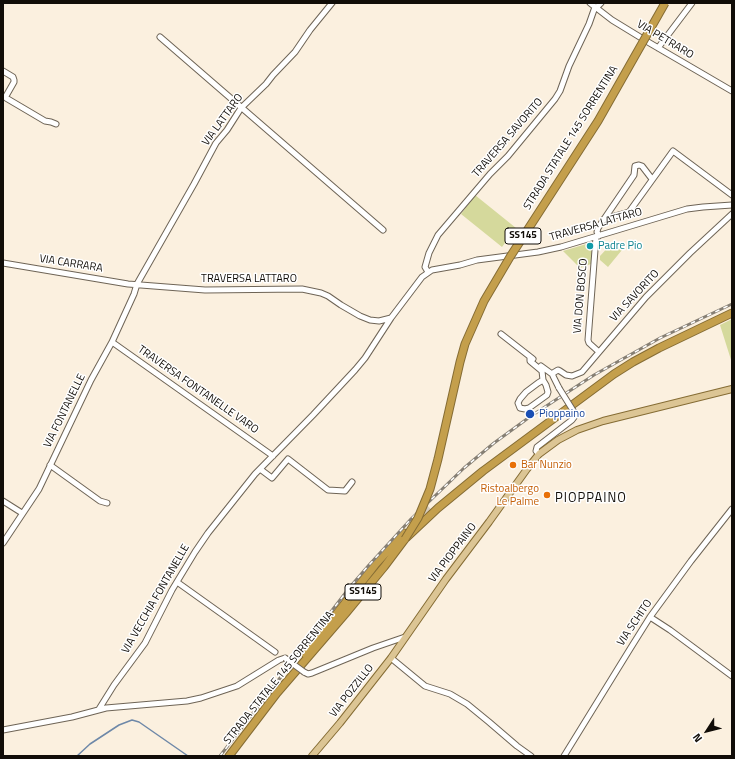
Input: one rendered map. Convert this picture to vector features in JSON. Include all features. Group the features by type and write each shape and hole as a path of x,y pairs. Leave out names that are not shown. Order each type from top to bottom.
{"highway":[{"name":"STRADA STATALE 145 SORRENTINA","path":"229,756 277,693 380,572 418,518 430,489 465,344 484,301 510,257 598,121 665,3"},
{"path":"289,680 302,658 382,556 452,495 534,433 633,362 732,313"},
{"path":"432,506 494,456 534,433"}],"main road":[{"name":"VIA PIOPPAINO","path":"405,637 446,578 539,454 558,440 577,430 610,419 732,389"},
{"name":"VIA POZZILLO","path":"312,756 391,658 405,637"}],"street":[{"name":"VIA LATTARO","path":"137,284 216,143 227,130 241,108 266,84 295,52 310,30 332,3"},
{"name":"VIA PETRARO","path":"590,3 612,20 732,91"},
{"name":"TRAVERSA SAVORITO","path":"428,272 425,267 429,253 438,235 490,174 508,156 555,99 560,91 569,66 596,8 601,3"},
{"path":"658,48 692,3"},
{"path":"160,37 383,230"},
{"path":"3,71 13,77 14,80 6,98 45,121 56,124"},
{"path":"604,219 629,212 673,151 732,195"},
{"name":"VIA DON BOSCO","path":"599,352 589,343 588,340 598,228 634,175 634,168 636,165 639,164 642,166 652,179"},
{"name":"TRAVERSA LATTARO","path":"428,272 477,260 538,252 561,247 687,209 732,206"},
{"name":"VIA SAVORITO","path":"552,374 558,370 572,376 579,374 585,369 646,297 732,214"},
{"name":"VIA CARRARA","path":"3,263 128,284 137,284"},
{"path":"391,318 422,277 428,272"},
{"name":"TRAVERSA LATTARO","path":"137,284 205,290 302,289 328,296 360,316 370,320 379,321 391,318"},
{"name":"VIA FONTANELLE","path":"3,543 39,489 91,380 112,342 134,294 137,284"},
{"name":"VIA VECCHIA FONTANELLE","path":"99,709 144,643 176,582 208,533 260,468 355,370 365,358 391,318"},
{"path":"501,334 552,374 553,379 574,412 575,416 572,420 537,447 536,451 539,454"},
{"name":"TRAVERSA FONTANELLE VARO","path":"112,342 273,456"},
{"path":"530,357 530,361 542,371 543,380 548,392 547,395 529,408 525,410 520,408 518,403 520,399 526,392 543,380"},
{"path":"260,468 272,478 288,459 328,490 345,492 352,482"},
{"path":"50,465 100,501 107,503"},
{"path":"3,501 22,513"},
{"name":"VIA SCHITO","path":"564,756 650,617 691,561 732,509"},
{"path":"176,582 275,652"},
{"path":"650,617 732,676"},
{"path":"3,730 72,717 99,709 187,701 201,698 237,686 279,660 285,658 308,674 405,637"},
{"path":"391,658 425,686 450,694 467,704 530,756"}],"green space":[{"path":"475,195 516,228 502,247 461,214"},
{"path":"593,242 591,264 580,268 563,251"},
{"path":"613,242 622,250 608,267 600,260 600,256"},
{"path":"732,319 732,363 720,325"}],"waterway":[{"path":"77,756 90,744 119,725 132,720 139,722 188,756"}],"tunnel":[{"path":"417,520 432,506"}],"railway":[{"path":"220,756 350,587 411,519 464,468 494,443 531,416 594,375 660,338 732,304"}],"place":[{"name":"Padre Pio","path":"590,246"},
{"name":"Pioppaino","path":"530,414"},
{"name":"Bar Nunzio","path":"513,465"},
{"name":"Ristoalbergo Le Palme","path":"547,495"}],"district":[{"name":"PIOPPAINO","path":"591,499"}]}
